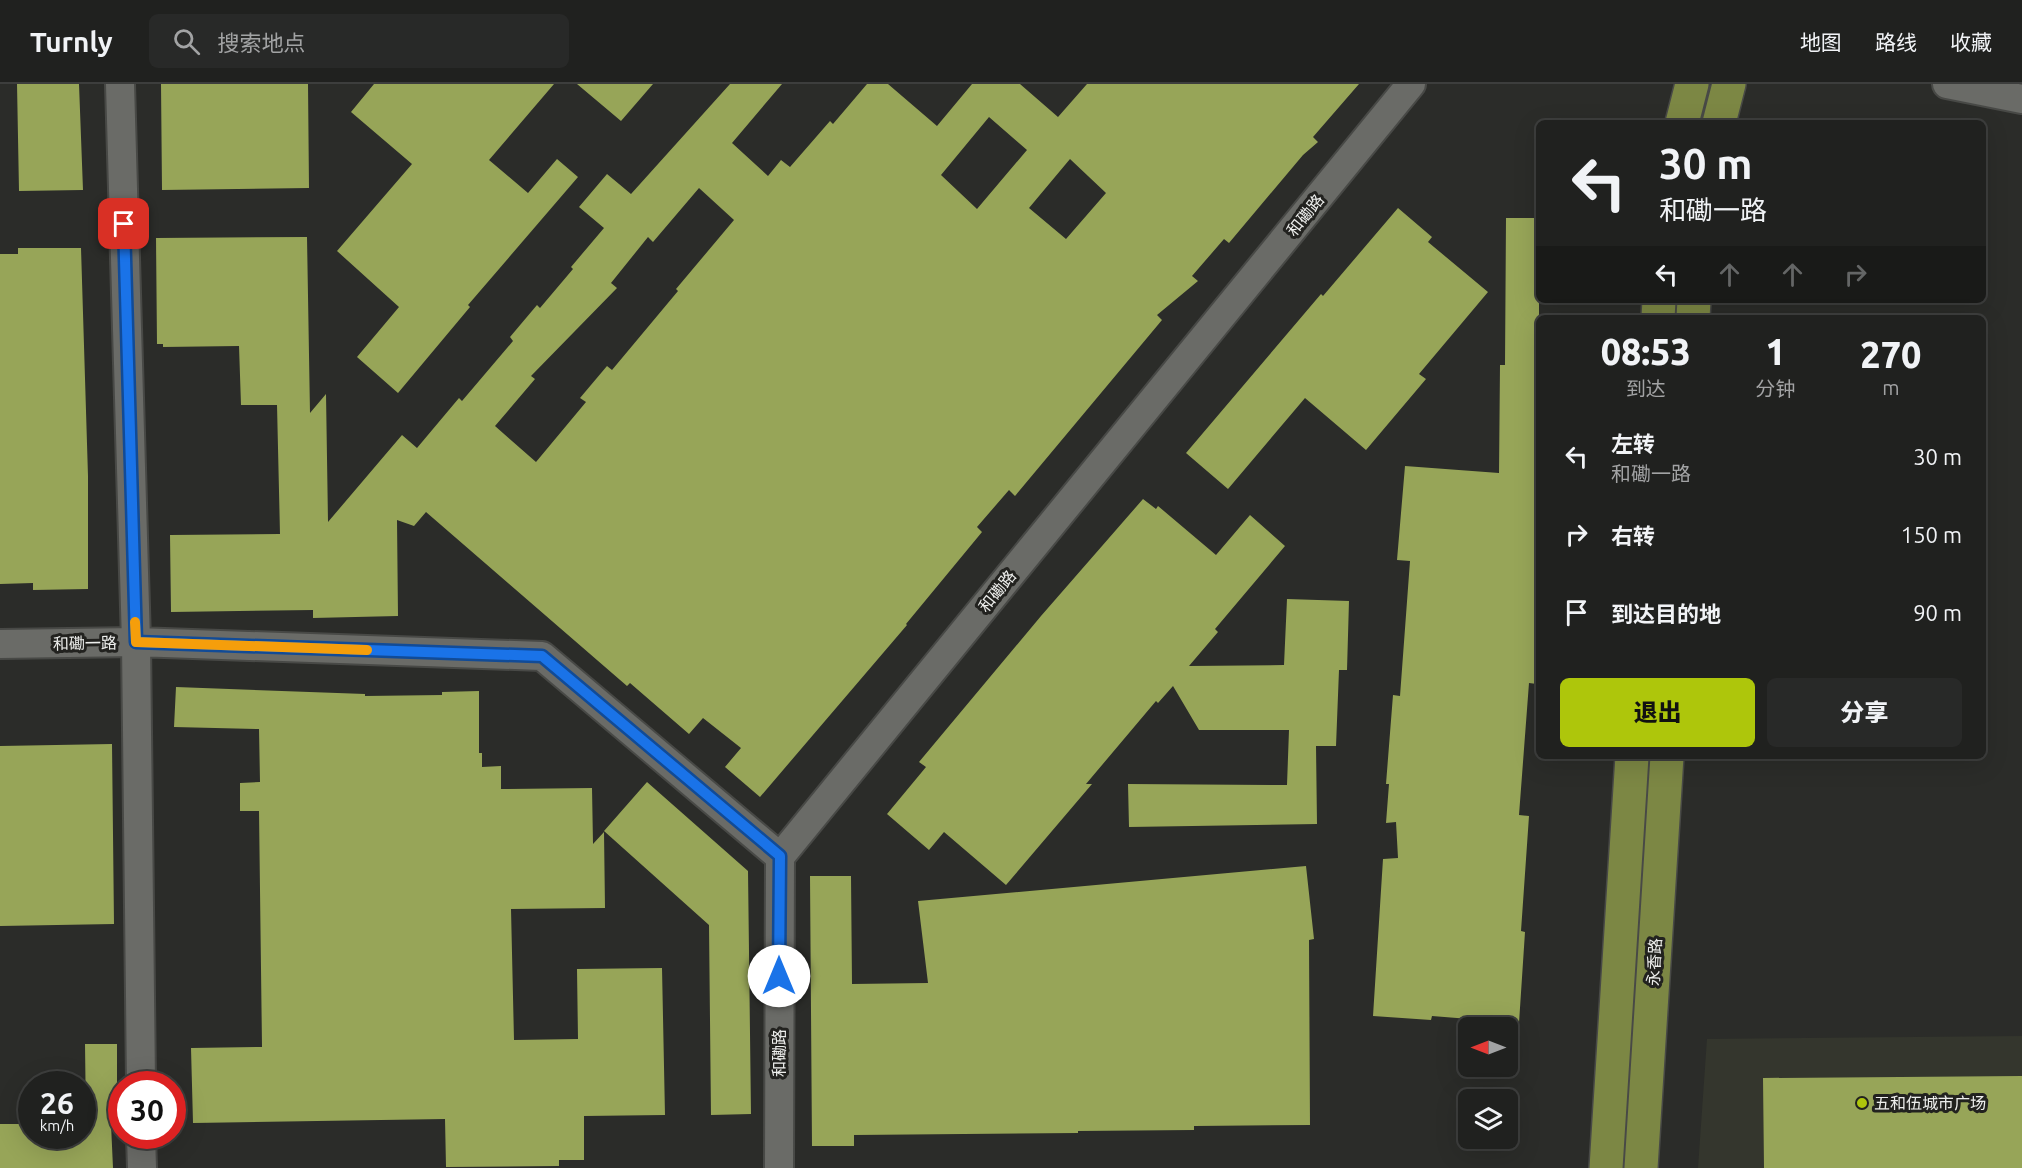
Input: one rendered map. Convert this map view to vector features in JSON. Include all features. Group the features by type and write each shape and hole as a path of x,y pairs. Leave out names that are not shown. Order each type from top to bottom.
{"main road":[{"path":"1683,120 1692,84"},
{"path":"1720,120 1729,84"},
{"path":"1606,1168 1632,759"},
{"name":"永香路","path":"1641,1168 1666,759"}],"street":[{"path":"120,84 136,642 141,1071"},
{"name":"和磡路","path":"779,1168 780,856 1411,84"},
{"path":"1947,84 2022,99"},
{"name":"和磡一路","path":"0,644 136,642 542,656 780,856"},
{"path":"141,1149 142,1168"}],"shaded area":[{"name":"五和伍城市广场","path":"2022,1036 2022,1168 1698,1168 1707,1039"}],"building":[{"path":"17,84 79,84 83,190 19,191"},
{"path":"161,84 308,84 309,188 162,190"},
{"path":"374,84 554,84 489,160 528,193 557,159 578,177 468,305 470,307 398,393 357,357 399,307 337,251 412,164 351,112"},
{"path":"577,84 653,84 621,121"},
{"path":"730,84 782,84 732,143 768,176 781,160 790,167 830,121 833,124 867,84 888,84 937,126 972,84 1020,84 1058,117 1087,84 1359,84 1313,137 1318,142 1303,155 1229,243 1224,239 1192,276 1198,281 1157,315 1162,320 1015,496 1009,490 977,527 982,532 907,625 760,797 725,767 741,748 703,718 689,734 630,683 627,686 426,512 414,526 397,520 398,616 313,618 313,610 171,612 170,535 280,534 277,405 241,405 239,346 163,347 163,344 157,344 156,238 307,237 310,413 326,394 328,522 402,435 417,448 459,398 462,401 513,341 510,337 537,305 540,308 573,269 571,267 604,228 579,207 607,174 631,194","holes":["989,117 1027,150 977,209 941,175","1070,159 1106,193 1066,239 1029,208","699,188 734,220 612,370 607,366 580,398 586,402 536,462 495,426 535,379 531,376 617,288 611,283 648,237 653,242"]},
{"path":"1398,208 1432,237 1428,242 1488,292 1419,374 1426,379 1366,450 1305,398 1228,489 1186,453 1321,294 1323,296"},
{"path":"1506,218 1536,218 1536,303 1539,303 1539,315 1536,315 1536,684 1529,683 1519,815 1529,816 1521,931 1525,932 1519,1023 1518,1017 1432,1016 1431,1020 1373,1016 1383,859 1398,858 1396,822 1386,823 1389,784 1386,784 1393,695 1400,696 1410,561 1397,560 1405,466 1499,473 1500,365 1505,365"},
{"path":"18,248 81,248 88,476 88,589 33,590 33,583 0,584 0,254 18,254"},
{"path":"1143,499 1156,509 1158,506 1216,555 1250,515 1285,546 1215,629 1218,632 1189,666 1284,665 1287,599 1349,601 1347,670 1339,670 1336,746 1316,746 1317,824 1129,827 1128,784 1287,785 1289,730 1199,730 1173,686 1158,703 1156,701 1086,784 1092,784 1006,885 944,832 929,850 887,814 926,767 919,762"},
{"path":"176,687 365,694 365,696 442,695 442,692 479,691 479,753 482,753 482,767 501,766 501,789 592,788 593,844 604,832 605,908 511,909 514,1040 578,1039 577,969 662,968 665,1115 584,1116 584,1160 559,1160 559,1166 446,1167 445,1119 193,1123 191,1048 262,1047 259,811 240,811 240,783 260,782 259,729 174,727"},
{"path":"112,744 114,924 0,926 0,746"},
{"path":"647,782 748,871 751,1114 711,1115 709,925 604,831"},
{"path":"1306,866 1314,939 1309,940 1310,1125 1194,1126 1194,1130 1078,1131 1078,1133 854,1135 854,1146 812,1146 810,876 851,876 852,984 928,983 918,901"},
{"path":"85,1044 117,1044 117,1071 108,1071 108,1149 112,1149 113,1168 0,1168 0,1124 18,1124 18,1149 96,1149 96,1071 85,1071"},
{"path":"2022,1076 2022,1168 1764,1168 1763,1078"}],"slow traffic":[{"path":"135,622 136,642 367,650"}],"place":[{"name":"五和伍城市广场","path":"1862,1103"}],"route":[{"path":"124,224 136,642 542,656 780,856 779,976"}]}
